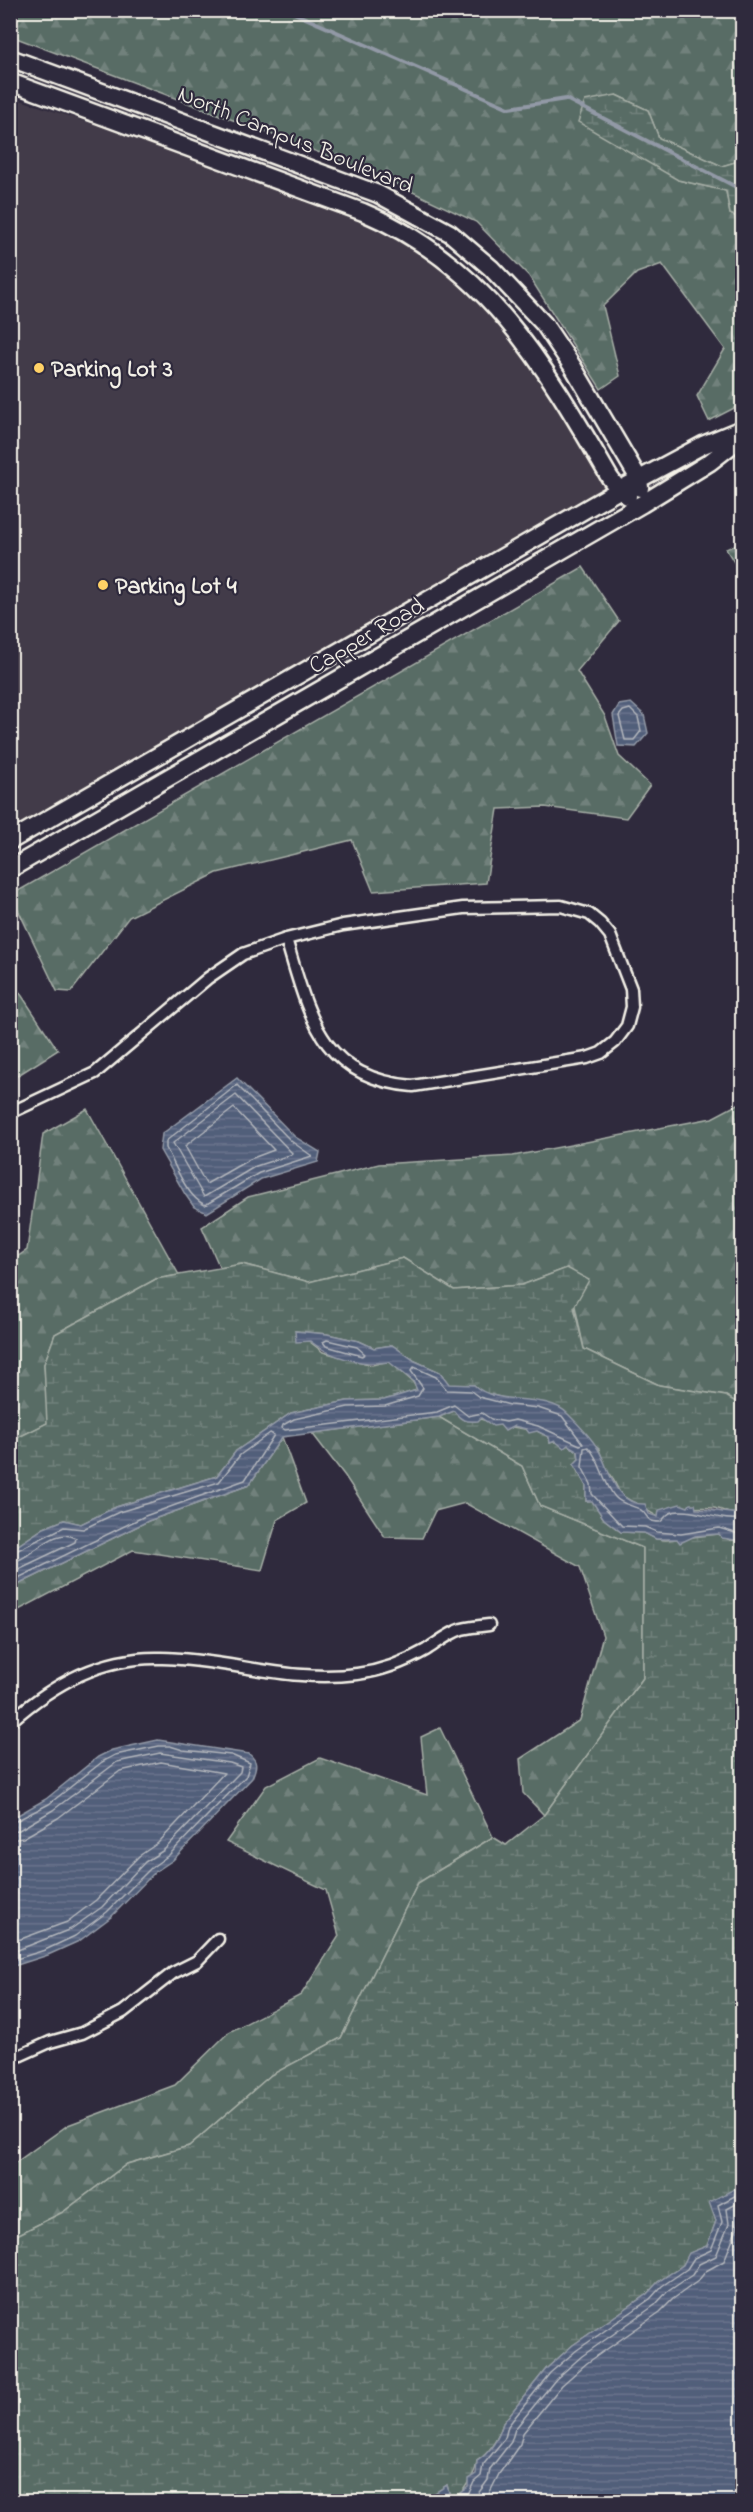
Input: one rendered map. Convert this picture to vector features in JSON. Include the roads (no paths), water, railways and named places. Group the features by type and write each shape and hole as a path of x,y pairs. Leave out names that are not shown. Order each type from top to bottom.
{"street":[{"name":"North Campus Boulevard","path":"10,58 212,130 378,194 450,233 520,297 559,344 639,479 642,504"},
{"name":"North Campus Boulevard","path":"10,82 387,222 435,251 459,270 525,340 550,375 619,490 642,504"},
{"path":"205,154 212,130"},
{"path":"459,270 475,254"},
{"name":"Capper Road","path":"10,841 619,490 703,445 742,429"},
{"name":"Capper Road","path":"10,869 642,504 710,462 742,437"},
{"path":"10,1113 95,1073 226,965 243,954 286,939 388,917 463,908 561,906 575,908 589,914 610,935 631,989 632,1007 627,1026 615,1042 602,1053 587,1058 412,1086 392,1084 360,1073 345,1063 322,1039 307,1010 286,939"},
{"path":"10,1722 50,1690 79,1674 109,1664 164,1658 292,1676 336,1677 386,1667 412,1658 461,1629 489,1625"},
{"path":"10,2060 50,2042 82,2033 123,2012 173,1973 197,1961 218,1939"}],"water":[{"path":"631,703 644,715 648,733 636,747 618,746 613,715 619,705"},
{"path":"237,1078 295,1137 320,1152 318,1162 261,1179 207,1213 194,1207 185,1194 160,1150 162,1134"},
{"path":"295,1331 327,1334 359,1341 374,1348 392,1345 415,1361 440,1372 449,1384 474,1385 496,1396 547,1403 559,1407 592,1440 614,1484 626,1499 645,1504 649,1514 658,1517 659,1510 680,1504 688,1507 690,1504 695,1504 696,1509 742,1513 742,1541 722,1538 719,1534 695,1536 680,1543 677,1539 656,1539 644,1533 621,1532 604,1519 592,1501 586,1501 586,1486 574,1464 579,1459 578,1451 568,1445 564,1448 555,1441 550,1443 549,1437 537,1431 529,1433 526,1429 514,1426 505,1431 500,1425 493,1426 481,1418 478,1421 464,1420 454,1411 439,1417 282,1437 249,1485 148,1521 11,1588 11,1550 44,1528 64,1520 81,1524 116,1507 217,1476 236,1451 291,1413 347,1401 384,1400 417,1390 413,1381 389,1362 358,1362 337,1356 310,1341 296,1342"},
{"path":"158,1740 249,1754 255,1762 255,1771 252,1778 173,1860 155,1872 111,1917 79,1941 48,1955 11,1967 11,1819 46,1799 98,1757 112,1750"},
{"path":"742,2187 742,2501 459,2501 460,2493 468,2487 468,2479 476,2474 477,2461 490,2449 503,2423 546,2369 573,2345 647,2294 658,2282 683,2265 689,2253 707,2246 716,2221 709,2202"},
{"path":"447,2485 451,2501 423,2501 424,2500"}],"waterway":[{"path":"287,10 509,108 566,99 742,190"}],"place":[{"name":"Parking Lot 3","path":"39,368"},
{"name":"Parking Lot 4","path":"103,585"}]}
